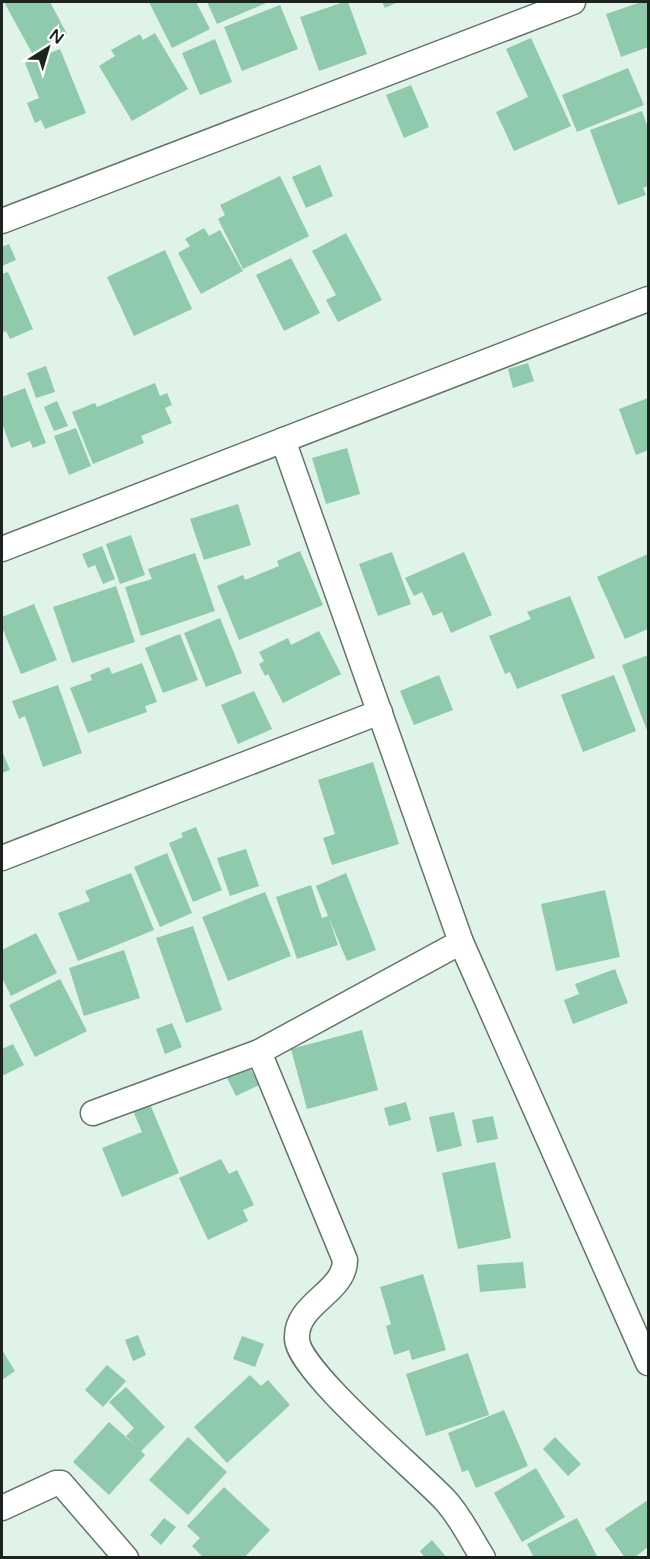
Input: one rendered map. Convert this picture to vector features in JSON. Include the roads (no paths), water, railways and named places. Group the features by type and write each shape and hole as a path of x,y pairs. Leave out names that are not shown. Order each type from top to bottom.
{"street":[{"path":"2,221 573,2"},
{"path":"2,549 648,298"},
{"path":"283,440 461,942 648,1363"},
{"path":"2,858 380,712"},
{"path":"93,1113 259,1052 461,942"},
{"path":"259,1052 345,1260 342,1277 312,1306 299,1328 296,1338 300,1352 321,1378 447,1502 483,1557"},
{"path":"2,1508 61,1483 126,1557"}]}
